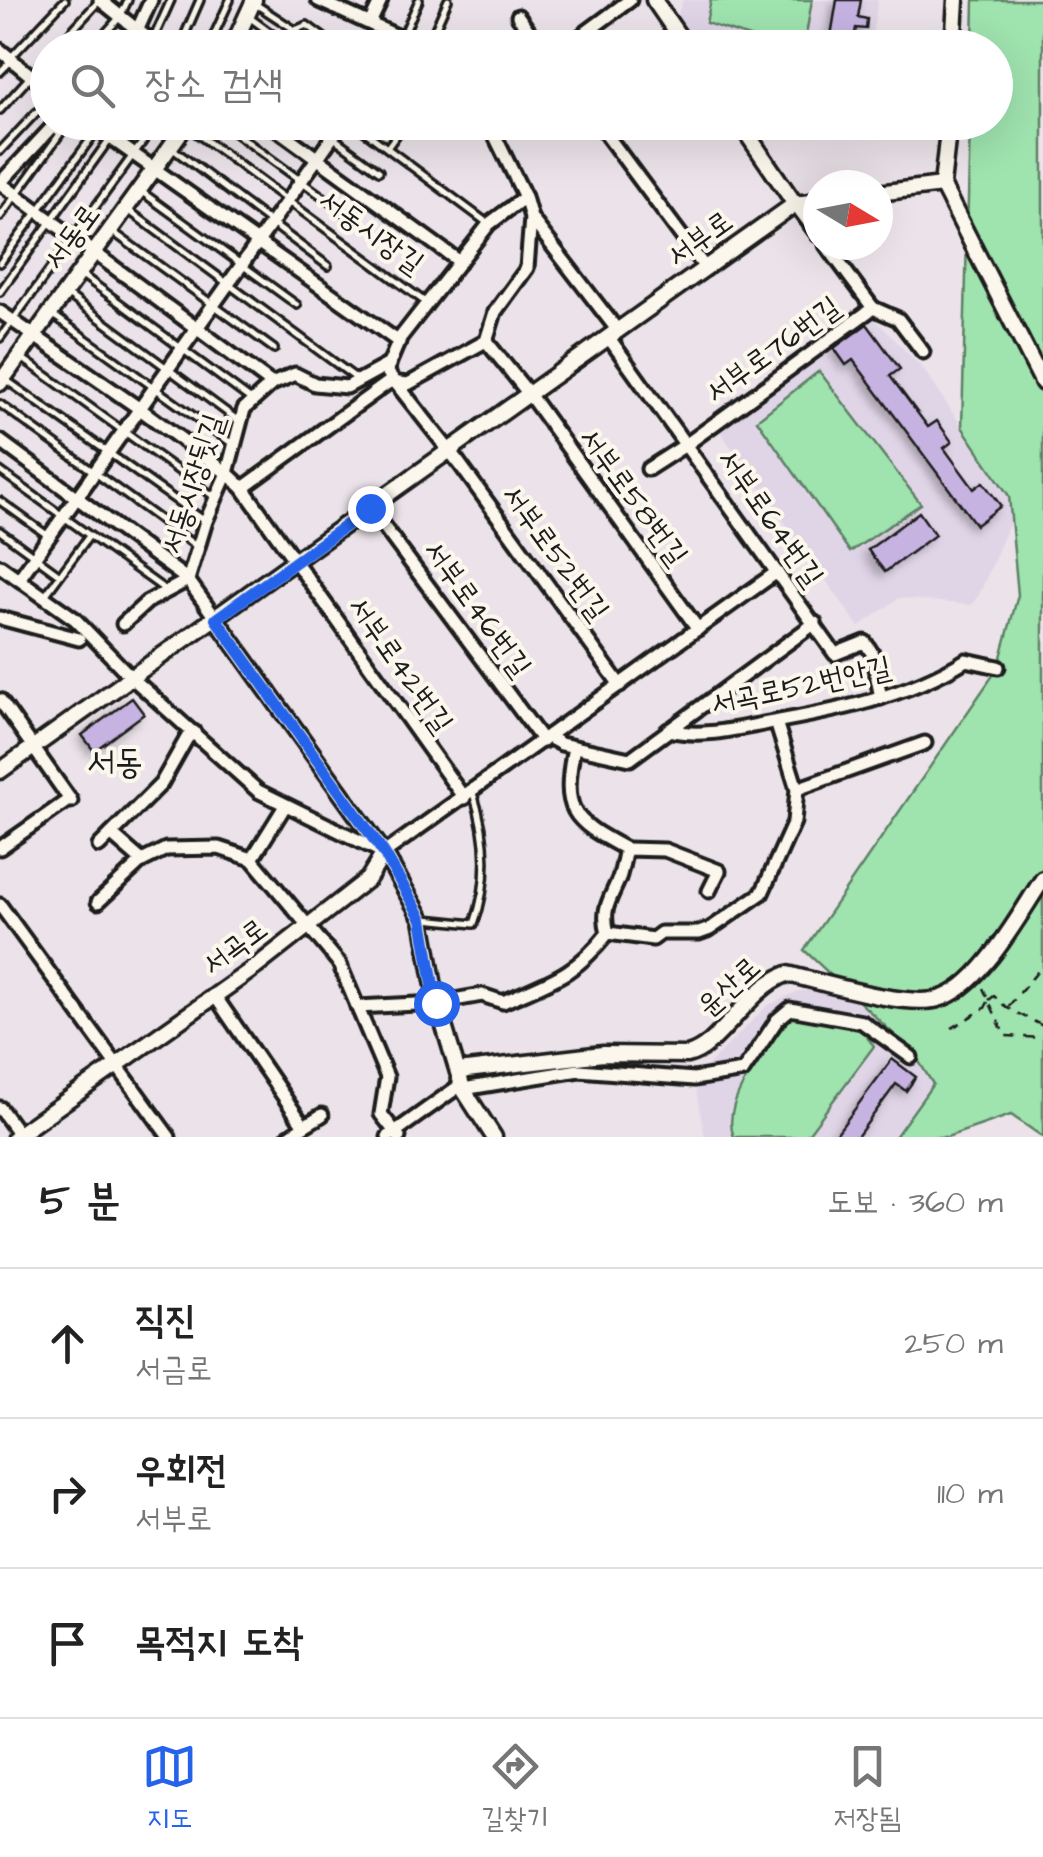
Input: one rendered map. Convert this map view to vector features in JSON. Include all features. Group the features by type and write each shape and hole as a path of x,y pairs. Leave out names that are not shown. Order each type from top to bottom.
{"street":[{"path":"100,0 136,30"},
{"path":"137,30 150,0"},
{"path":"318,0 344,5 379,30"},
{"path":"370,24 381,0"},
{"path":"589,30 630,0"},
{"path":"654,0 674,30"},
{"path":"954,30 956,0"},
{"path":"244,30 251,6"},
{"path":"518,16 528,30"},
{"path":"7,56 30,76"},
{"path":"42,140 0,183 272,384 295,374 315,384 347,387 389,364"},
{"path":"111,140 399,342"},
{"name":"서동로","path":"2,381 175,140"},
{"name":"서동시장길","path":"292,140 460,262"},
{"name":"서동시장길","path":"19,579 331,140"},
{"path":"497,140 531,218 614,334"},
{"path":"610,140 706,269"},
{"path":"751,140 803,215"},
{"path":"947,140 942,185 1043,383"},
{"path":"893,191 942,185"},
{"path":"448,452 388,372 389,364 426,303 488,224 525,197"},
{"name":"서부로","path":"0,771 795,204 803,203"},
{"path":"243,488 389,382 408,384 432,374 486,340 496,312 527,268 531,218"},
{"name":"서부로76번길","path":"648,469 873,308 837,260"},
{"path":"873,308 898,318 923,352"},
{"path":"0,312 227,473 243,488 294,561"},
{"name":"서부로64번길","path":"614,334 835,654 865,642 872,653 881,698"},
{"path":"486,340 530,394"},
{"name":"서동시장뒷길","path":"123,624 147,602 188,580 206,521 227,473 244,409 272,384"},
{"name":"서부로58번길","path":"530,394 698,629"},
{"path":"0,441 188,580 384,853 422,919 436,1003 461,1081 493,1137"},
{"name":"서부로52번길","path":"448,452 620,685"},
{"name":"서부로46번길","path":"370,508 545,739"},
{"name":"서부로42번길","path":"294,561 468,795"},
{"path":"0,566 75,620 131,678 258,791 384,853"},
{"name":"서곡로","path":"18,1136 215,996 368,879 384,853 777,572"},
{"path":"0,618 79,638"},
{"path":"545,739 630,759 815,623"},
{"name":"서곡로52번안길","path":"668,730 708,734 881,698 936,678 966,660 998,668"},
{"path":"0,700 71,800 0,848"},
{"path":"608,933 653,939 661,933 699,932 762,892 794,822 797,790 776,722"},
{"path":"98,846 161,784 175,756 194,732"},
{"path":"797,790 925,743"},
{"path":"574,746 568,784 572,810 590,830 626,849 664,850 719,871 708,891"},
{"path":"252,859 284,806"},
{"path":"111,834 142,862"},
{"path":"98,902 142,862 166,849 218,848 252,859 339,962 388,1077 380,1114 394,1135 461,1081 579,1070 694,1079 742,1071 777,1020 790,1008 862,1022 911,1057"},
{"path":"608,933 604,914 609,895 618,882 626,849"},
{"name":"윤산로","path":"461,1081 603,1054 699,1052 749,999 786,974 896,998 938,1000 959,988 985,963 1043,879"},
{"path":"0,904 169,1137"},
{"path":"357,1007 436,1003 482,995 503,1002 573,971 608,933"},
{"path":"215,996 304,1126"},
{"path":"0,1108 18,1136"},
{"path":"288,1137 322,1115"}],"lane":[{"path":"33,30 64,0"},
{"path":"72,30 100,0"},
{"path":"108,30 128,0"},
{"path":"162,30 171,0"},
{"path":"188,30 200,0"},
{"path":"216,30 230,0"},
{"path":"405,30 419,0"},
{"path":"434,30 448,0"},
{"path":"251,6 274,30"},
{"path":"251,6 294,30"},
{"path":"0,72 7,56 30,33"},
{"path":"0,110 30,76"},
{"path":"0,151 30,119"},
{"path":"0,217 56,140"},
{"path":"0,263 86,140"},
{"path":"0,292 109,140"},
{"path":"0,338 144,140"},
{"name":"서동시장길","path":"208,140 426,303"},
{"name":"서동시장길","path":"244,140 356,221"},
{"name":"서동시장길","path":"335,140 379,171"},
{"path":"376,140 488,224"},
{"path":"386,148 391,140"},
{"name":"서동시장길","path":"170,147 328,266"},
{"path":"139,190 297,304"},
{"path":"126,209 360,382"},
{"path":"110,230 274,349"},
{"path":"80,273 253,401"},
{"path":"65,293 240,422"},
{"path":"50,314 234,445"},
{"path":"20,356 216,498"},
{"path":"2,381 206,521"},
{"path":"0,404 199,548"},
{"path":"0,471 166,591"},
{"path":"0,501 49,537"},
{"path":"0,531 60,574"},
{"path":"44,597 90,536"},
{"path":"422,919 474,924 483,900 485,865 480,816 468,795"}],"path":[{"path":"1007,1008 1043,965"},
{"path":"952,1028 985,1008 994,996 1007,1008 1043,1026"},
{"path":"1043,998 1043,1006"},
{"path":"988,1000 1005,1036 1043,1038"}],"shaded area":[{"path":"683,0 878,0 873,30 684,30 676,19"},
{"path":"868,312 924,370 1009,496 1011,520 971,605 899,598 859,627 714,423"},
{"path":"846,990 913,1052 934,1085 895,1137 705,1137 694,1079 767,1006 798,991"}],"green space":[{"path":"711,0 812,0 807,30 728,30 706,23"},
{"path":"974,0 1043,0 1043,1137 1011,1115 947,1137 895,1137 933,1084 913,1052 804,950 998,668 1018,595 1009,496 962,427 970,140 1013,140 1013,30 973,30"},
{"path":"819,371 921,504 850,552 757,420"},
{"path":"793,1014 859,1027 874,1046 806,1137 734,1137 731,1123 740,1090"}],"building":[{"path":"837,0 861,0 858,17 867,19 866,29 832,30"},
{"path":"867,324 900,369 890,376 928,427 937,421 952,442 944,448 974,489 983,482 1001,506 976,525 853,360 846,365 834,348"},
{"path":"919,512 935,535 885,572 868,550"},
{"path":"132,698 144,714 94,751 82,735"},
{"path":"892,1059 916,1077 906,1091 896,1084 857,1137 834,1137"}],"district":[{"name":"서동","path":"115,762"}],"route":[{"path":"370,508 216,619 384,853 422,919 436,1003"}]}
